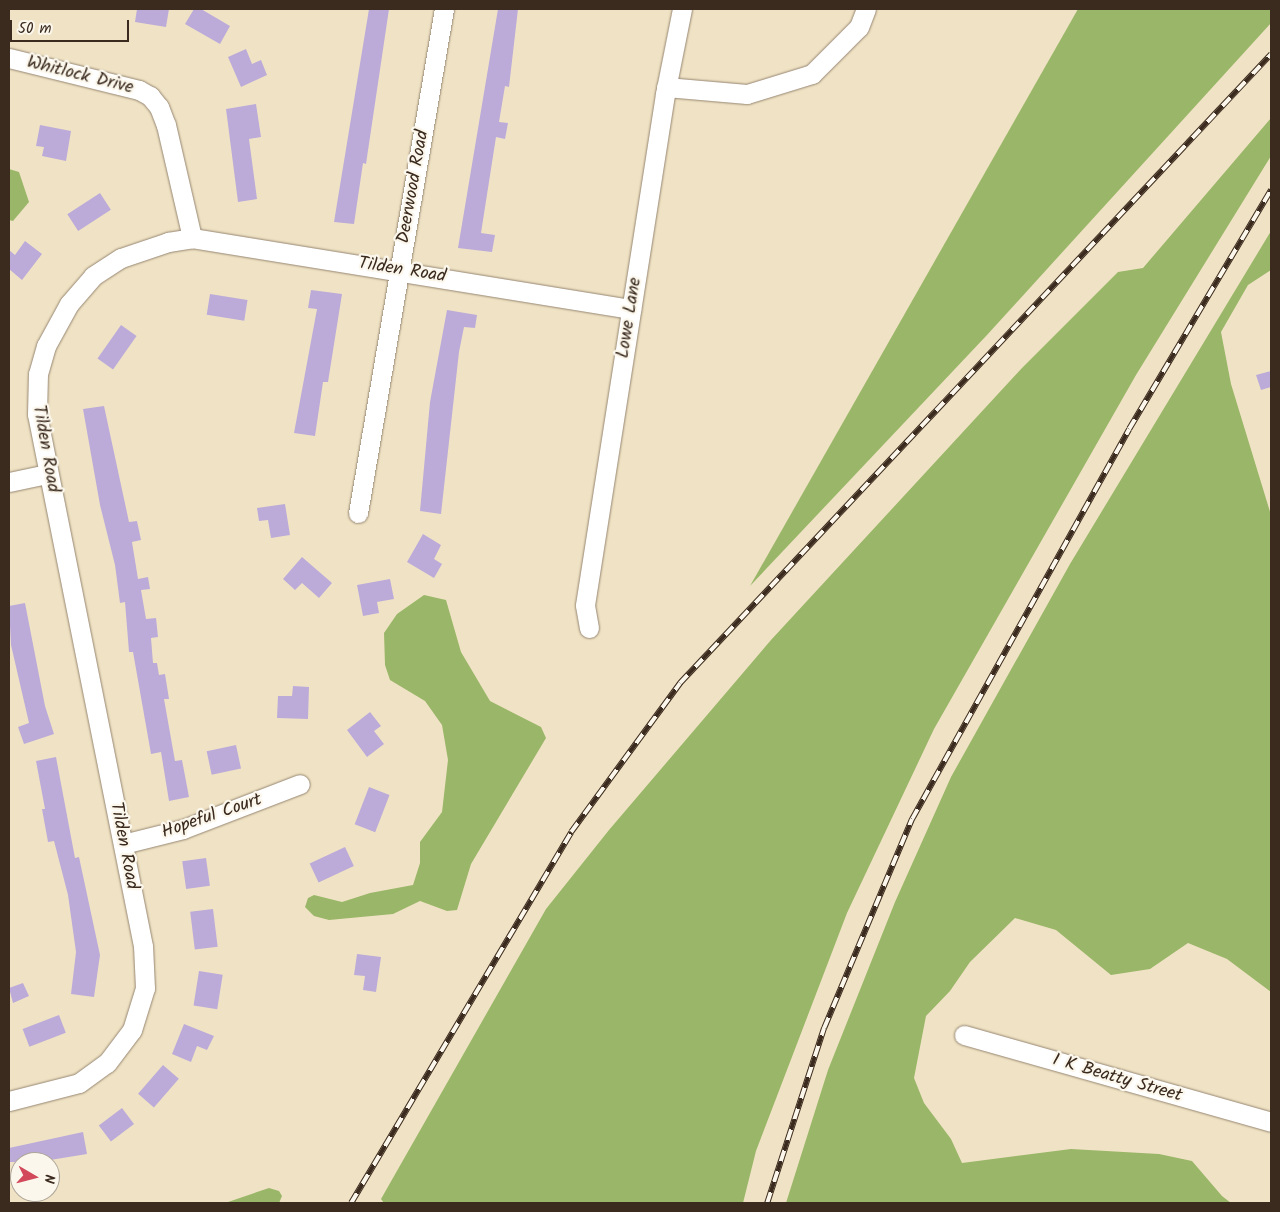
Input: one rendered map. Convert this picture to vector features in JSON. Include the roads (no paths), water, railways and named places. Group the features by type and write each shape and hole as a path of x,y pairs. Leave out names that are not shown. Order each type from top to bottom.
{"street":[{"name":"Deerwood Road","path":"358,513 444,9"},
{"name":"Lowe Lane","path":"589,628 585,605 666,87 682,9"},
{"path":"666,87 747,94 812,74 859,27 866,9"},
{"name":"Whitlock Drive","path":"9,58 139,90 150,96 159,107 166,125 192,238"},
{"name":"Tilden Road","path":"9,1101 79,1083 107,1063 132,1030 145,988 145,961 48,474 36,397 42,360 56,324 80,290 104,268 140,250 192,238 400,270 631,309"},
{"path":"9,482 48,474"},
{"name":"Hopeful Court","path":"123,844 183,829 300,784"},
{"name":"I K Beatty Street","path":"964,1035 1271,1122"}],"railway":[{"path":"351,1203 571,832 680,683 1271,54"},
{"path":"767,1203 824,1028 912,819 1129,429 1271,190"}]}
